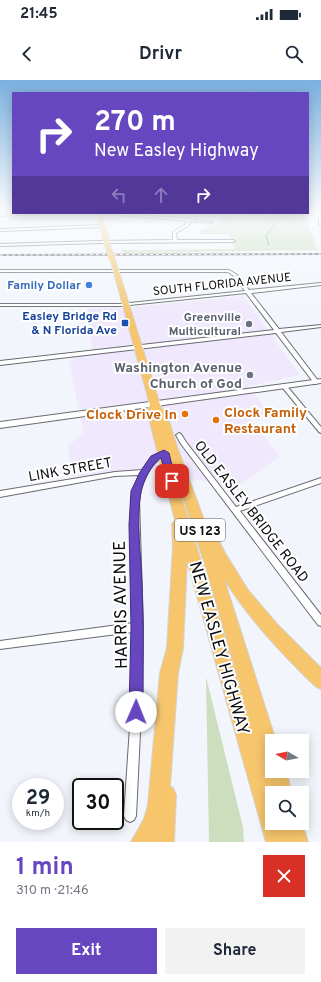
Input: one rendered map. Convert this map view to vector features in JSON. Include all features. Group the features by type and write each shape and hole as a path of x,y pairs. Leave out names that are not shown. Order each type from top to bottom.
{"highway":[{"name":"US 123","path":"107,246 155,405 152,411 168,450"},
{"name":"NEW EASLEY HIGHWAY","path":"168,450 277,842"},
{"name":"NEW EASLEY HIGHWAY","path":"180,490 265,739"},
{"path":"163,842 180,546 180,490 194,498 219,557 235,584 268,627 321,680"},
{"path":"142,842 153,823 158,805 169,673 173,658"},
{"path":"293,830 297,842"}],"main road":[{"path":"0,425 318,382"}],"street":[{"path":"0,271 227,270 233,273 276,331 318,382"},
{"name":"SOUTH FLORIDA AVENUE","path":"0,305 125,304 321,284"},
{"path":"0,363 321,326"},
{"path":"284,386 321,431"},
{"name":"OLD EASLEY BRIDGE ROAD","path":"179,435 182,443 321,622"},
{"name":"HARRIS AVENUE","path":"130,816 136,712 138,627 135,500 136,491 154,458 168,450"},
{"name":"LINK STREET","path":"0,494 123,473 145,472"},
{"path":"235,510 321,480"},
{"path":"0,645 138,627"}],"shaded area":[{"path":"243,296 300,375 249,386 269,414 249,418 280,456 236,488 147,469 72,477 68,445 84,434 69,361 92,349 87,308 134,307"}],"green space":[{"path":"233,246 315,246 319,250 123,253 120,250 234,249"},
{"path":"206,677 243,827 244,842 209,842"}],"railway":[{"path":"0,255 321,254"}],"place":[{"name":"Family Dollar","path":"89,285"},
{"name":"Easley Bridge Rd & N Florida Ave","path":"125,323"},
{"name":"Greenville Multicultural","path":"249,324"},
{"name":"Washington Avenue Church of God","path":"250,375"},
{"name":"Clock Drive In","path":"185,414"},
{"name":"Clock Family Restaurant","path":"216,420"}],"route":[{"path":"136,712 138,627 135,525 136,491 154,458 164,453 172,481"}]}
